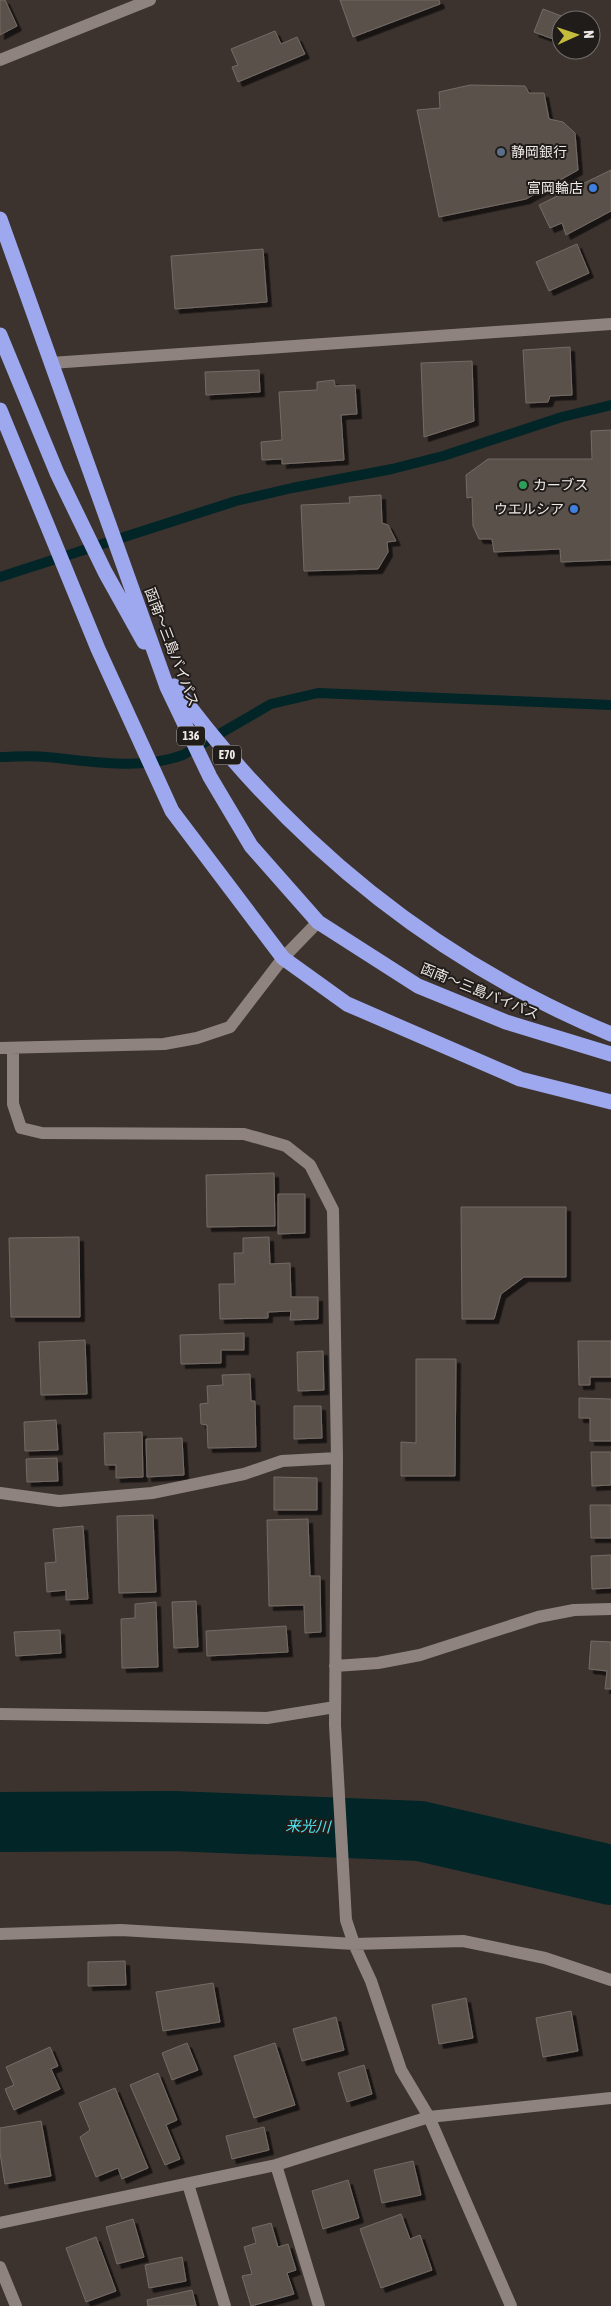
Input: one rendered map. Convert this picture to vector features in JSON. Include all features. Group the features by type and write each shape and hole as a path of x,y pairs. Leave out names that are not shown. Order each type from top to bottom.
{"highway":[{"name":"函南～三島バイパス","path":"0,219 167,687 210,777 251,846 318,922 418,986 506,1022 611,1054"},
{"name":"E70","path":"0,335 58,473 105,572 139,635 174,687 221,749 269,801 326,855 391,908 459,956 523,993 611,1034"},
{"path":"0,410 98,649 172,811 283,958 347,1004 356,1008 520,1079 611,1102"}],"street":[{"path":"0,60 150,0"},
{"path":"51,363 611,324"},
{"path":"0,1048 164,1044 197,1038 230,1026 283,958 318,922"},
{"path":"13,1048 13,1104 21,1128 42,1133 244,1134 286,1146 310,1166 333,1210 337,1458 335,1725 346,1920 354,1944 371,1981 401,2070 429,2117 511,2306"},
{"path":"0,1493 60,1501 152,1493 244,1474 282,1460 337,1458"},
{"path":"335,1666 378,1663 420,1655 538,1617 574,1610 611,1609"},
{"path":"0,1714 267,1718 335,1707"},
{"path":"0,1934 121,1930 354,1944 462,1941 545,1958 611,1980"},
{"path":"0,2223 276,2166 429,2117 611,2098"},
{"path":"276,2166 319,2306"},
{"path":"188,2184 225,2306"},
{"path":"0,2267 16,2306"}],"building":[{"path":"0,0 5,0 17,26 0,35"},
{"path":"340,0 439,0 440,4 353,37"},
{"path":"543,9 551,12 551,38 534,32"},
{"path":"275,31 281,44 297,37 305,54 238,82 232,67 238,65 231,49"},
{"name":"静岡銀行","path":"470,85 525,86 529,93 544,93 549,119 563,122 575,133 578,170 526,199 439,217 417,110 440,108 439,92"},
{"name":"富岡輪店","path":"611,170 611,211 566,235 562,223 550,228 539,205"},
{"path":"577,244 589,273 549,291 536,262"},
{"path":"263,249 267,302 175,309 171,256"},
{"path":"570,347 572,395 550,396 548,402 526,403 523,350"},
{"path":"472,361 474,421 424,437 421,363"},
{"path":"259,370 260,392 206,395 205,372"},
{"path":"334,380 335,386 355,385 357,414 341,415 344,460 282,464 282,459 262,460 261,442 282,440 279,392 317,390 317,382"},
{"path":"611,430 611,560 561,562 560,549 494,552 492,539 479,539 473,526 472,497 467,498 466,475 488,459 592,459 591,431"},
{"path":"381,495 382,523 388,525 396,541 387,542 388,552 378,569 304,571 301,505 350,503 349,497"},
{"path":"274,1173 275,1226 207,1227 206,1175"},
{"path":"278,1194 305,1194 305,1233 278,1234"},
{"path":"461,1207 566,1207 566,1277 524,1277 501,1294 494,1319 462,1319"},
{"path":"79,1237 80,1317 11,1317 9,1238"},
{"path":"269,1237 270,1264 290,1263 291,1297 318,1297 318,1319 290,1320 291,1311 268,1312 268,1318 220,1319 219,1284 235,1284 234,1253 243,1253 243,1238"},
{"path":"244,1333 244,1350 221,1350 221,1363 181,1364 180,1335"},
{"path":"85,1340 87,1394 41,1395 39,1342"},
{"path":"578,1341 611,1341 611,1377 590,1377 590,1385 579,1385"},
{"path":"323,1351 324,1390 298,1391 297,1352"},
{"path":"416,1359 456,1359 455,1476 401,1476 401,1442 416,1443"},
{"path":"250,1374 251,1401 255,1401 256,1447 208,1448 207,1425 201,1424 200,1404 208,1403 207,1386 223,1385 222,1375"},
{"path":"579,1398 611,1399 611,1441 590,1441 590,1418 579,1418"},
{"path":"294,1406 321,1406 322,1438 294,1439"},
{"path":"56,1420 58,1450 25,1451 24,1422"},
{"path":"142,1432 143,1477 116,1478 116,1465 105,1465 104,1433"},
{"path":"182,1438 184,1475 147,1477 146,1439"},
{"path":"591,1452 611,1452 611,1485 592,1486"},
{"path":"57,1458 58,1481 27,1482 26,1459"},
{"path":"274,1477 317,1478 317,1510 274,1510"},
{"path":"590,1505 611,1505 611,1538 591,1538"},
{"path":"153,1515 156,1592 119,1593 117,1516"},
{"path":"308,1519 310,1576 320,1576 321,1632 305,1633 304,1605 269,1606 267,1520"},
{"path":"83,1526 88,1599 66,1600 66,1590 47,1592 45,1563 56,1562 53,1529"},
{"path":"611,1555 611,1588 592,1589 591,1556"},
{"path":"196,1601 198,1647 174,1648 172,1602"},
{"path":"156,1602 158,1667 122,1668 121,1619 135,1618 135,1604"},
{"path":"286,1626 288,1652 207,1656 206,1631"},
{"path":"60,1630 61,1653 16,1656 14,1632"},
{"path":"591,1641 611,1642 611,1689 605,1689 607,1671 589,1669"},
{"path":"125,1961 126,1985 88,1986 88,1962"},
{"path":"213,1983 220,2022 163,2031 156,1992"},
{"path":"466,1998 473,2038 439,2044 432,2005"},
{"path":"571,2011 578,2051 543,2057 536,2018"},
{"path":"336,2017 344,2050 302,2061 293,2029"},
{"path":"187,2043 198,2070 172,2080 162,2053"},
{"path":"275,2043 295,2105 254,2118 234,2056"},
{"path":"50,2047 58,2066 51,2069 60,2089 14,2110 5,2089 14,2085 6,2067"},
{"path":"364,2065 372,2094 347,2102 338,2073"},
{"path":"158,2073 177,2120 166,2125 180,2159 165,2165 130,2085"},
{"path":"115,2088 148,2168 122,2179 118,2168 96,2177 80,2137 90,2130 79,2103"},
{"path":"41,2121 51,2176 5,2184 0,2153 0,2128"},
{"path":"264,2127 269,2150 232,2159 226,2136"},
{"path":"413,2161 421,2195 382,2203 374,2170"},
{"path":"348,2180 359,2218 323,2229 312,2191"},
{"path":"401,2214 410,2239 420,2235 432,2270 381,2288 360,2229"},
{"path":"133,2219 144,2257 117,2264 106,2227"},
{"path":"271,2223 278,2247 288,2244 296,2270 287,2273 294,2294 251,2306 242,2276 252,2274 244,2247 256,2243 252,2228"},
{"path":"96,2237 116,2291 86,2302 66,2248"},
{"path":"182,2257 186,2281 149,2288 145,2265"},
{"path":"192,2290 196,2306 148,2306 147,2300"}],"waterway":[{"path":"0,577 236,501 392,469 443,456 562,417 611,405"},
{"path":"0,757 40,756 115,764 149,763 166,760 183,755 271,704 318,693 611,705"},
{"name":"来光川","path":"0,1822 173,1821 420,1831 611,1875"}],"place":[{"name":"静岡銀行","path":"501,152"},
{"name":"富岡輪店","path":"593,188"},
{"name":"カーブス","path":"523,485"},
{"name":"ウエルシア","path":"574,509"}]}
